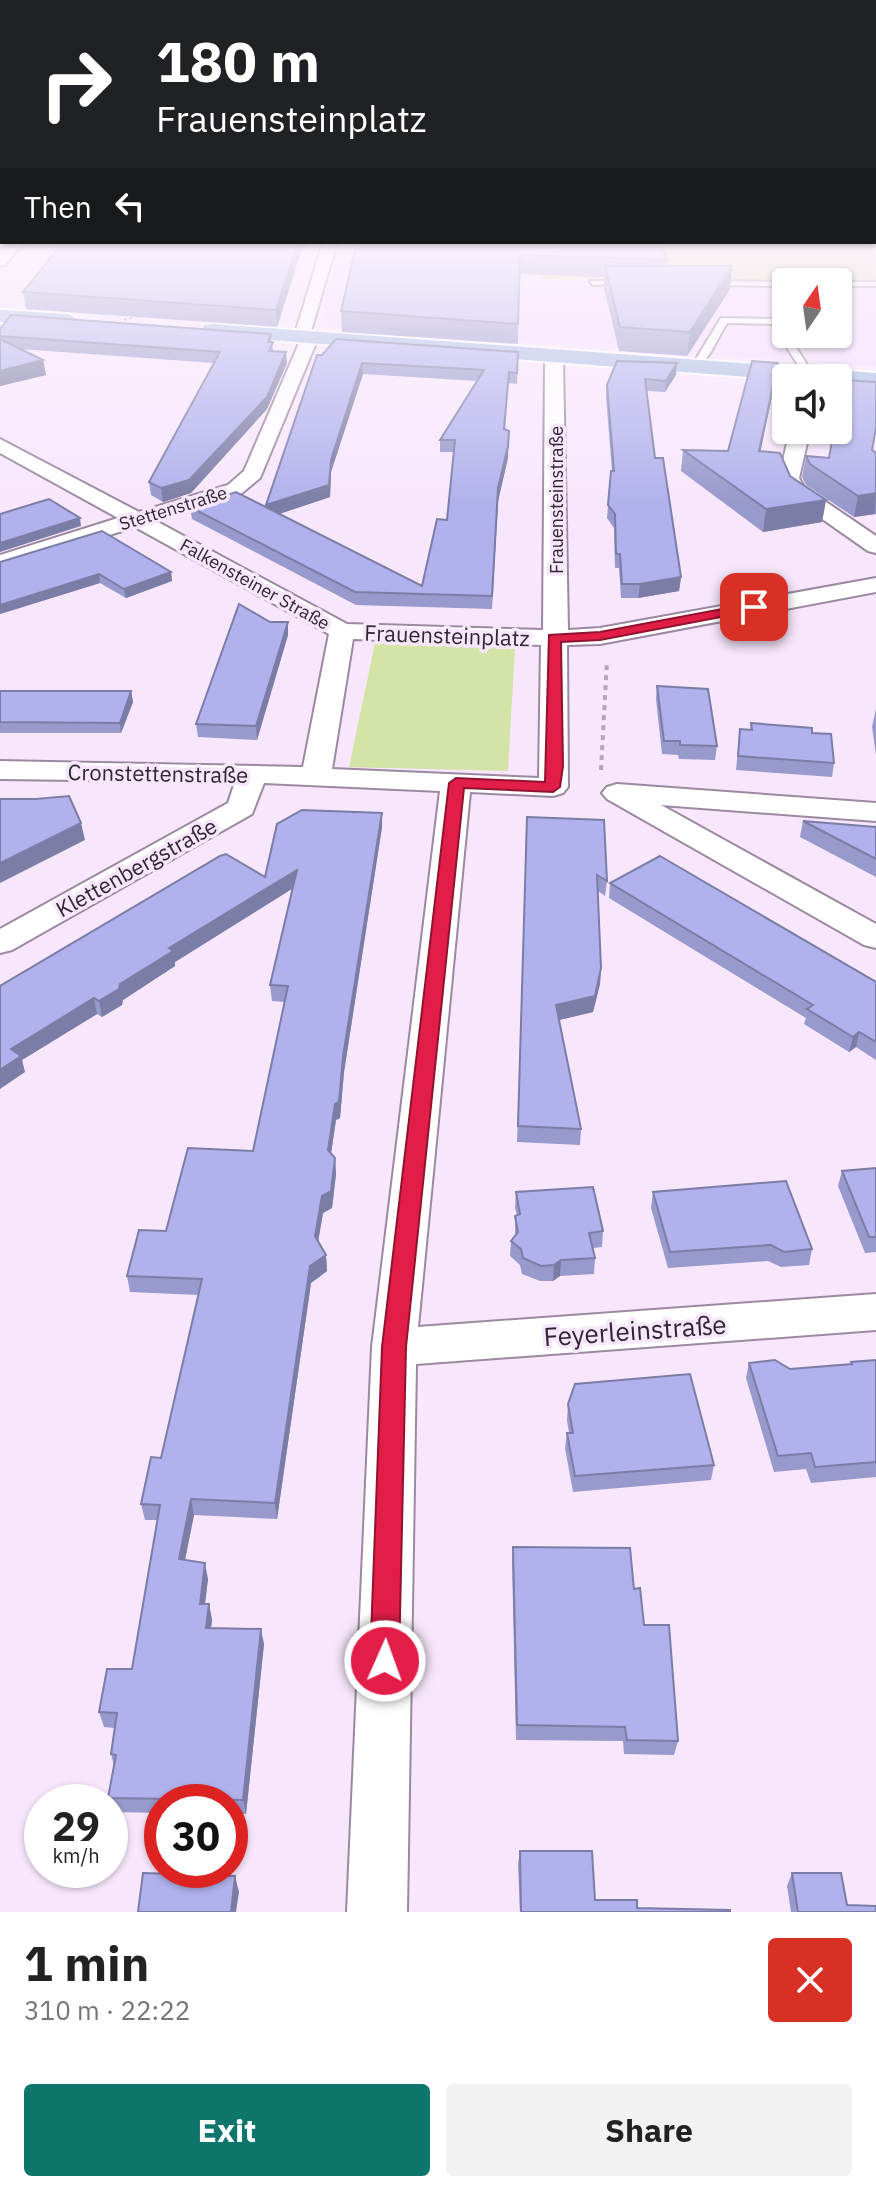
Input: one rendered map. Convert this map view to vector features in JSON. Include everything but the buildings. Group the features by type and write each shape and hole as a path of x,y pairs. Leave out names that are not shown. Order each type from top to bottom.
{"main road":[{"path":"188,332 694,365 772,373"},
{"path":"304,340 554,361 772,374"},
{"path":"852,381 876,383"},
{"path":"852,382 876,383"}],"street":[{"name":"Stettenstraße","path":"0,562 235,489 247,481 253,474 308,324"},
{"name":"Frauensteinstraße","path":"554,361 554,638"},
{"path":"797,444 789,478 795,491 876,546"},
{"name":"Falkensteiner Straße","path":"0,445 342,631"},
{"path":"554,638 600,636 876,585"},
{"name":"Frauensteinplatz","path":"342,631 554,638 553,787 316,777 342,631"},
{"name":"Cronstettenstraße","path":"0,770 316,777"},
{"name":"Klettenbergstraße","path":"0,943 241,808 253,774"},
{"path":"377,1912 394,1347 456,783"},
{"path":"609,785 876,812"},
{"path":"609,785 876,938"},
{"name":"Feyerleinstraße","path":"394,1347 876,1312"}],"lane":[{"path":"694,365 704,355 722,324"},
{"path":"776,324 792,364"}],"path":[{"path":"607,657 609,785"}],"shaded area":[{"path":"772,324 772,348 852,348 852,324 876,324 876,367 319,326"}],"green space":[{"path":"375,643 515,647 508,771 349,767"}],"route":[{"path":"385,1661 394,1347 456,783 553,787 554,638 600,636 754,607"}]}
